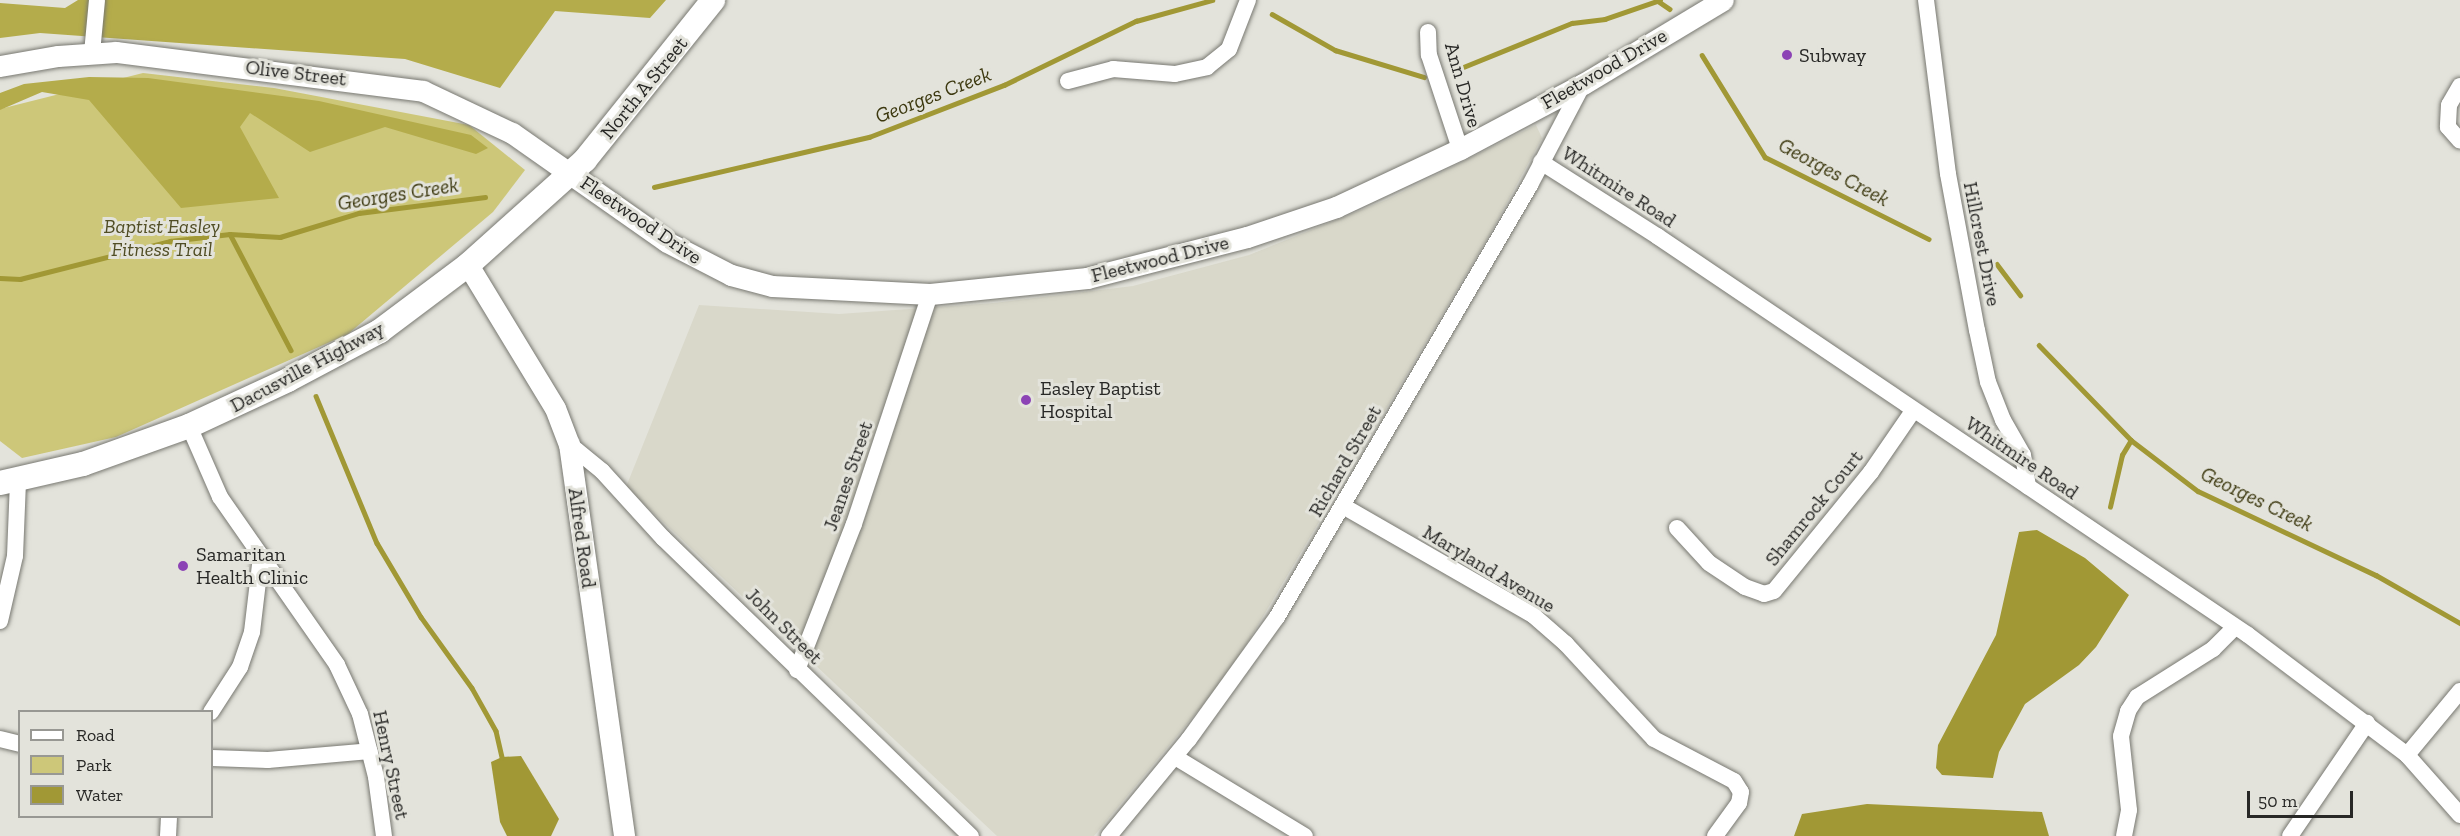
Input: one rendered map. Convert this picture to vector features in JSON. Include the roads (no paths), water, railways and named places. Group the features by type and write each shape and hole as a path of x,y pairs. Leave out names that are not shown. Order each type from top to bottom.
{"main road":[{"name":"North A Street","path":"571,173 662,68 713,0"},
{"name":"Dacusville Highway","path":"9,482 83,464 189,426 288,380 380,331 468,265 571,173"}],"street":[{"path":"92,53 97,0"},
{"path":"1068,81 1113,69 1175,74 1207,67 1228,49 1248,0"},
{"name":"Fleetwood Drive","path":"571,173 667,243 731,275 772,286 930,294 1087,278 1247,237 1336,207 1460,149 1583,84 1724,0"},
{"name":"Hillcrest Drive","path":"1926,0 1948,174 1982,351 2003,420 2023,455 2028,487"},
{"name":"Ann Drive","path":"1428,32 1429,55 1460,149"},
{"name":"Olive Street","path":"0,66 92,53 116,52 423,91 512,133 571,173"},
{"name":"Richard Street","path":"1109,836 1175,757 1277,616 1541,162 1583,84"},
{"path":"2460,86 2449,105 2448,127 2460,141"},
{"name":"Whitmire Road","path":"1541,162 2235,627 2407,755 2460,815"},
{"name":"Alfred Road","path":"468,265 555,408 568,444 624,836"},
{"name":"Jeanes Street","path":"796,670 854,524 930,294"},
{"name":"Shamrock Court","path":"1677,528 1709,563 1745,587 1764,594 1774,591 1871,472 1913,411"},
{"name":"Henry Street","path":"189,426 220,497 337,665 360,714 370,751 384,836"},
{"name":"John Street","path":"568,444 602,471 663,538 796,670 972,836"},
{"path":"0,621 15,556 9,482"},
{"name":"Maryland Avenue","path":"1343,506 1534,616 1566,644 1654,739 1734,781 1741,792 1739,803 1715,836"},
{"path":"212,710 240,667 252,632 261,556"},
{"path":"2124,836 2129,810 2121,736 2128,711 2137,697 2213,649 2235,627"},
{"path":"2407,755 2460,691"},
{"path":"2290,836 2367,723"},
{"path":"0,739 18,744"},
{"path":"213,758 268,760 370,751"},
{"path":"1175,757 1305,836"},
{"path":"168,836 169,818"}],"water":[{"path":"2037,530 2085,558 2129,595 2096,647 2079,665 2025,704 1999,752 1993,778 1942,775 1936,768 1938,745 1996,635 2019,532"},
{"path":"521,756 559,819 551,836 507,836 500,822 491,762 502,757"},
{"path":"1867,804 2042,812 2049,836 1794,836 1802,814"}],"waterway":[{"name":"Georges Creek","path":"654,187 869,137 1004,85 1136,21 1212,0"},
{"name":"Georges Creek","path":"1456,70 1572,23 1605,19 1660,0"},
{"name":"Georges Creek","path":"1658,1 1670,9"},
{"name":"Georges Creek","path":"1272,14 1335,50 1424,77"},
{"name":"Georges Creek","path":"1702,55 1765,157 1929,239"},
{"name":"Georges Creek","path":"0,278 20,279 170,241 230,234 280,237 359,213 485,197"},
{"path":"230,234 291,350"},
{"name":"Georges Creek","path":"1997,264 2020,295"},
{"name":"Georges Creek","path":"2039,345 2131,440 2198,491 2376,575 2460,623"},
{"path":"316,396 377,543 421,617 472,688 496,731 502,757"},
{"path":"2110,507 2122,455 2131,440"}],"place":[{"name":"Subway","path":"1787,55"},
{"name":"Easley Baptist Hospital","path":"1026,400"},
{"name":"Samaritan Health Clinic","path":"183,566"}],"park label":[{"name":"Baptist Easley Fitness Trail","path":"162,238"}]}
